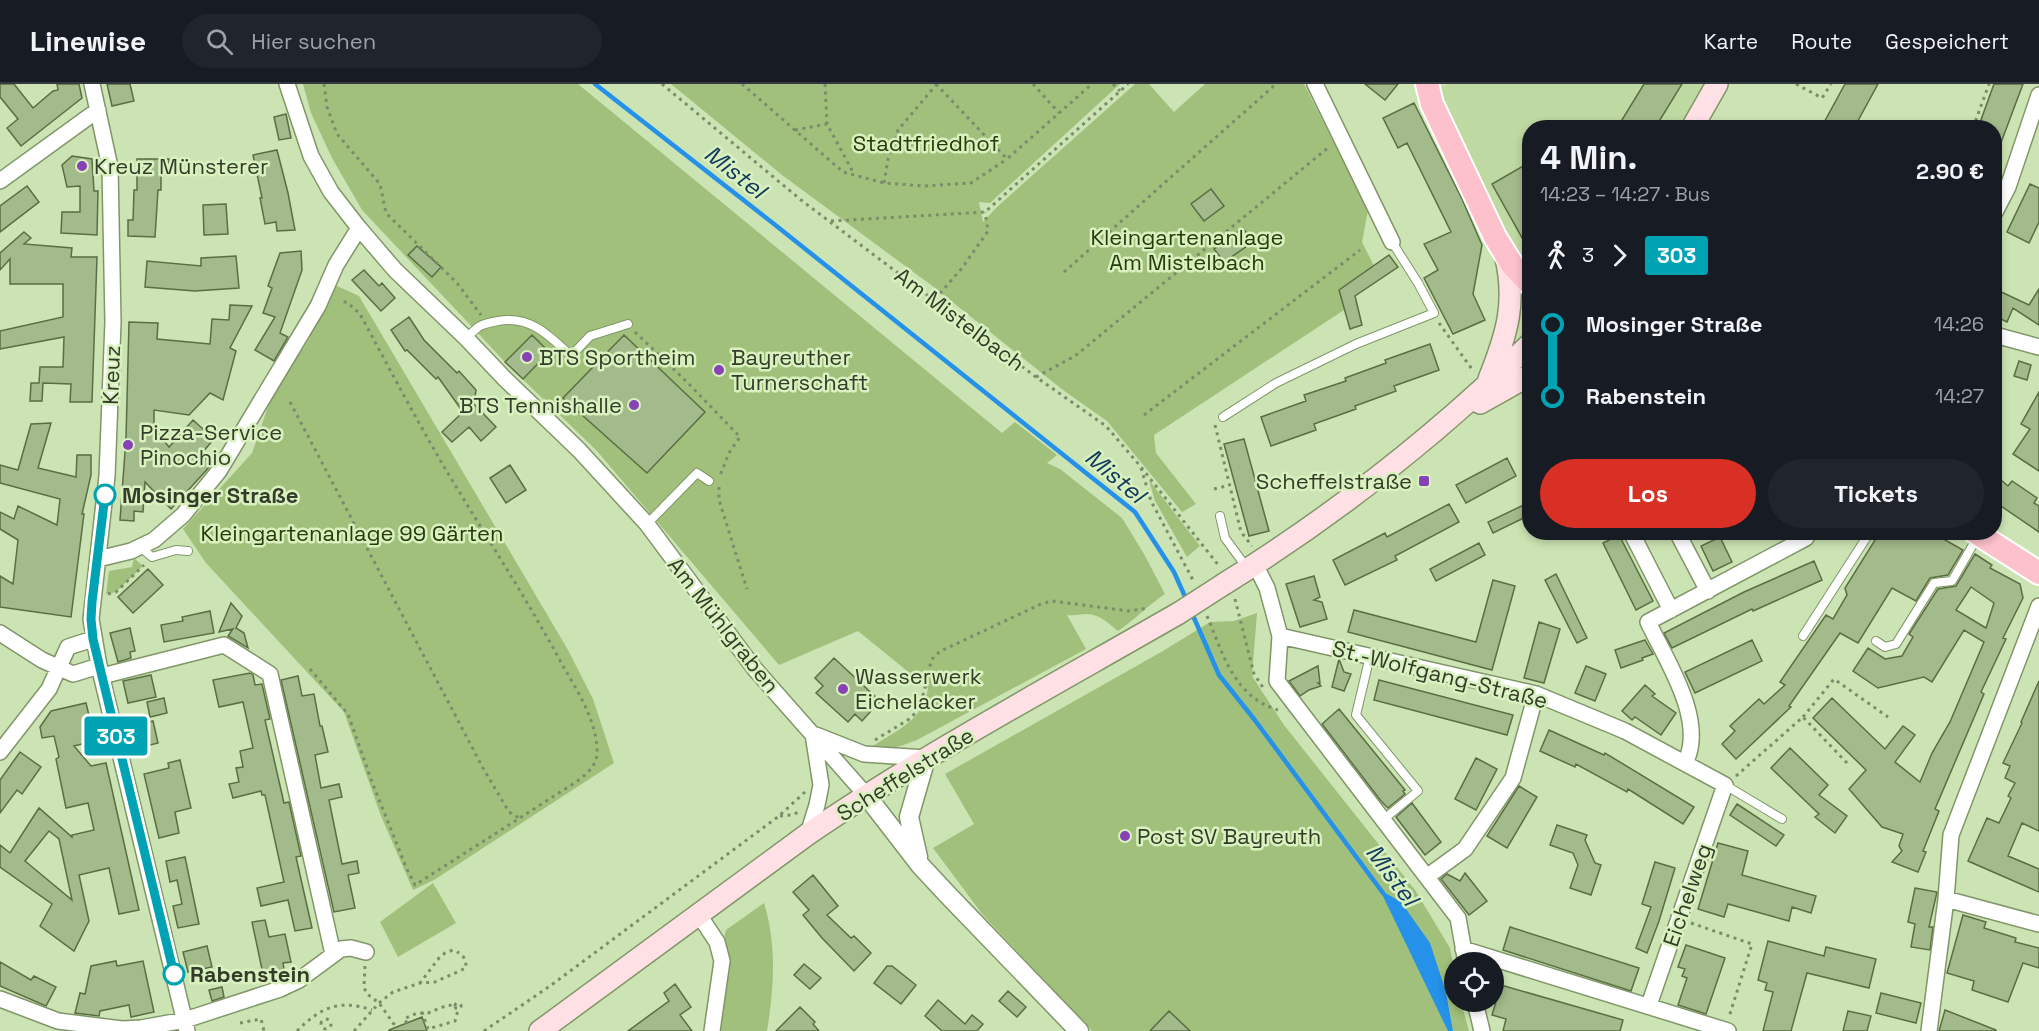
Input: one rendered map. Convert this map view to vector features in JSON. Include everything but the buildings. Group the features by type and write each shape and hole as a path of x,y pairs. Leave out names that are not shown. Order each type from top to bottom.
{"main road":[{"path":"1416,84 1430,94 1495,237 1504,254 1522,275"},
{"path":"1697,120 1717,84"},
{"path":"1485,388 1504,341 1510,315 1510,283 1504,254"},
{"name":"Scheffelstraße","path":"540,1031 808,834 866,795 1179,613 1251,566 1362,489 1457,413 1522,352"},
{"path":"1457,413 1522,380"},
{"path":"1987,540 2039,573"}],"street":[{"name":"Kreuz","path":"92,84 110,167 113,322 107,476 91,619 100,671 186,1026"},
{"name":"Am Mühlgraben","path":"287,84 310,156 331,192 359,228 395,270 579,450 647,524 754,668 866,795 920,865 1078,1031"},
{"path":"1315,84 1392,242"},
{"path":"2002,199 2039,95"},
{"path":"1,176 98,110"},
{"path":"98,559 148,551 154,540 183,515 219,471 318,306 336,265 359,228"},
{"path":"2002,337 2039,347"},
{"path":"1635,540 1671,610"},
{"path":"1681,540 1708,591"},
{"path":"1685,763 1692,739 1685,699 1647,622 1802,540"},
{"path":"1251,566 1267,588 1280,636 1277,681 1458,918 1463,952"},
{"path":"1929,1031 1946,900 1951,835 2039,606"},
{"path":"0,633 42,660 73,674 100,671 224,645 270,674 333,954"},
{"name":"St.-Wolfgang-Straße","path":"1280,636 1536,694 1626,731 1725,785"},
{"path":"0,753 49,689 69,647 93,639"},
{"path":"1428,876 1465,849 1513,778 1536,694"},
{"path":"808,834 821,784 813,734 864,754 926,759 909,817 920,865"},
{"name":"Eichelweg","path":"1649,1005 1725,785"},
{"path":"1946,900 2039,924"},
{"path":"699,915 717,942 722,961 712,1031"},
{"path":"0,999 58,1021 122,1029 186,1026 280,990 315,970 341,949 351,948 366,952"},
{"path":"1504,967 1649,1005 1727,1030"},
{"path":"1477,1012 1482,1031"}],"lane":[{"path":"1222,417 1286,378 1356,344 1434,314 1392,242"},
{"path":"466,338 487,323 521,320 546,332 571,356 590,336 628,324"},
{"path":"647,524 697,473 709,481"},
{"path":"1220,516 1225,538 1251,566"},
{"path":"1803,636 1865,540"},
{"path":"1876,641 1885,647 1896,644 1934,583 1952,581 1974,540"},
{"path":"148,551 188,551"},
{"path":"1370,656 1356,715 1418,791 1384,819"},
{"path":"1725,785 1782,819"}],"path":[{"path":"324,84 327,107 337,135 380,184 386,213 457,282 487,323"},
{"name":"Am Mistelbach","path":"662,84 801,200 1106,426 1213,558 1237,604 1254,674 1266,692"},
{"path":"742,84 843,172 884,183 924,186 970,183 1007,159 1092,84"},
{"path":"825,84 826,124 854,175"},
{"path":"884,183 888,159 898,130 936,84 1007,159"},
{"path":"1033,84 1059,113"},
{"path":"1113,84 1120,91"},
{"path":"829,221 985,212 1128,84"},
{"path":"1064,272 1276,84"},
{"path":"1796,84 1822,98 1831,84"},
{"path":"1976,120 1989,84"},
{"path":"795,130 826,124"},
{"path":"1036,376 1075,356 1331,146"},
{"path":"935,300 962,268 988,231 985,212"},
{"path":"1144,415 1360,250"},
{"path":"310,669 348,714 372,782 415,885 589,772 596,762 597,751 593,727 575,687 543,628 446,470 360,314 347,302 340,302"},
{"path":"1434,314 1485,388"},
{"path":"628,324 740,437 729,453 719,475 719,500 747,589"},
{"path":"290,402 483,768 509,812 519,818"},
{"path":"1222,417 1214,422 1241,532"},
{"path":"1141,467 1151,501 1189,570"},
{"path":"1214,489 1230,485"},
{"path":"106,594 116,592 148,551"},
{"path":"859,751 911,718 920,705 931,662 934,656 943,650 1052,601 1129,611 1148,609"},
{"path":"1210,622 1224,659 1238,683 1251,697 1265,706 1278,710 1272,701"},
{"path":"1725,785 1803,717 1834,679 1888,717"},
{"path":"1803,717 1848,763"},
{"path":"484,1031 550,986 779,816 808,790"},
{"path":"1679,918 1752,944 1727,1030"},
{"path":"354,1031 379,1003 393,992 420,983 435,982 449,974 458,973 465,968 466,960 460,953 453,950 445,952 420,983"},
{"path":"366,952 364,986 366,993 379,1003 396,1027"},
{"path":"297,1031 319,1011 332,1006 354,1005 372,1010"},
{"path":"407,1023 404,1019 423,1012 434,1012 448,1005 458,1010 455,1021 428,1029 423,1012"},
{"path":"319,1011 323,1020 322,1028 329,1030 330,1021 323,1020"},
{"path":"240,1023 261,1018 264,1031"}],"shaded area":[{"path":"1448,84 1704,84 1684,120 1522,120 1522,259 1508,244 1435,90"}],"green space":[{"name":"Bayreuther Turnerschaft","path":"303,84 578,84 1002,433 1015,422 1057,455 1047,463 1060,469 1122,518 1165,594 1118,631 1096,616 1067,615 1086,649 917,740 890,748 873,746 900,729 915,716 921,709 928,688 858,631 779,665 597,451 505,362 362,210 332,158 311,113"},
{"path":"671,84 1120,84 990,203 979,202 983,222 1135,84 1149,84 1174,112 1205,84 1304,84 1368,210 1362,242 1374,266 1339,290 1344,310 1154,435 1156,453 1196,504 1182,512 1107,421 1063,390 931,285 782,175"},
{"name":"Kleingartenanlage 99 Gärten","path":"335,285 359,296 568,650 593,699 614,763 434,880 413,890 381,816 344,712 206,563 183,529 252,453 272,395 308,341"},
{"path":"1149,480 1200,546 1187,557 1155,501"},
{"path":"134,558 143,566 116,592 106,594 109,571 132,567"},
{"name":"Post SV Bayreuth","path":"1257,613 1252,676 1284,725 1415,890 1450,948 1451,952 1444,952 1444,993 1433,997 1448,1031 1092,1031 983,915 933,848 974,824 945,774 1210,622 1234,621"},
{"path":"433,883 456,923 398,957 380,922"},
{"path":"764,903 773,951 767,1031 720,1031 726,976 727,958 724,938 726,930"},
{"name":"Post SV Bayreuth","path":"1450,1012 1464,1012 1469,1031 1453,1031"}],"water":[{"path":"1380,890 1401,902 1430,943 1444,986 1444,1012 1450,1012 1453,1031 1448,1031"}],"waterway":[{"name":"Mistel","path":"595,84 1135,512 1174,572 1187,601"},
{"name":"Mistel","path":"1191,611 1219,675 1383,893"}],"bus line":[{"name":"303","path":"105,495 92,602 93,639 174,974"}],"place":[{"name":"Kreuz Münsterer","path":"82,166"},
{"name":"BTS Sportheim","path":"527,357"},
{"name":"Bayreuther Turnerschaft","path":"719,370"},
{"name":"BTS Tennishalle","path":"634,405"},
{"name":"Pizza-Service Pinochio","path":"128,445"},
{"name":"Scheffelstraße","path":"1424,481"},
{"name":"Mosinger Straße","path":"105,495"},
{"name":"Wasserwerk Eichelacker","path":"843,689"},
{"name":"Post SV Bayreuth","path":"1125,836"},
{"name":"Rabenstein","path":"174,974"}],"park label":[{"name":"Stadtfriedhof","path":"926,143"},
{"name":"Kleingartenanlage Am Mistelbach","path":"1187,250"}]}
